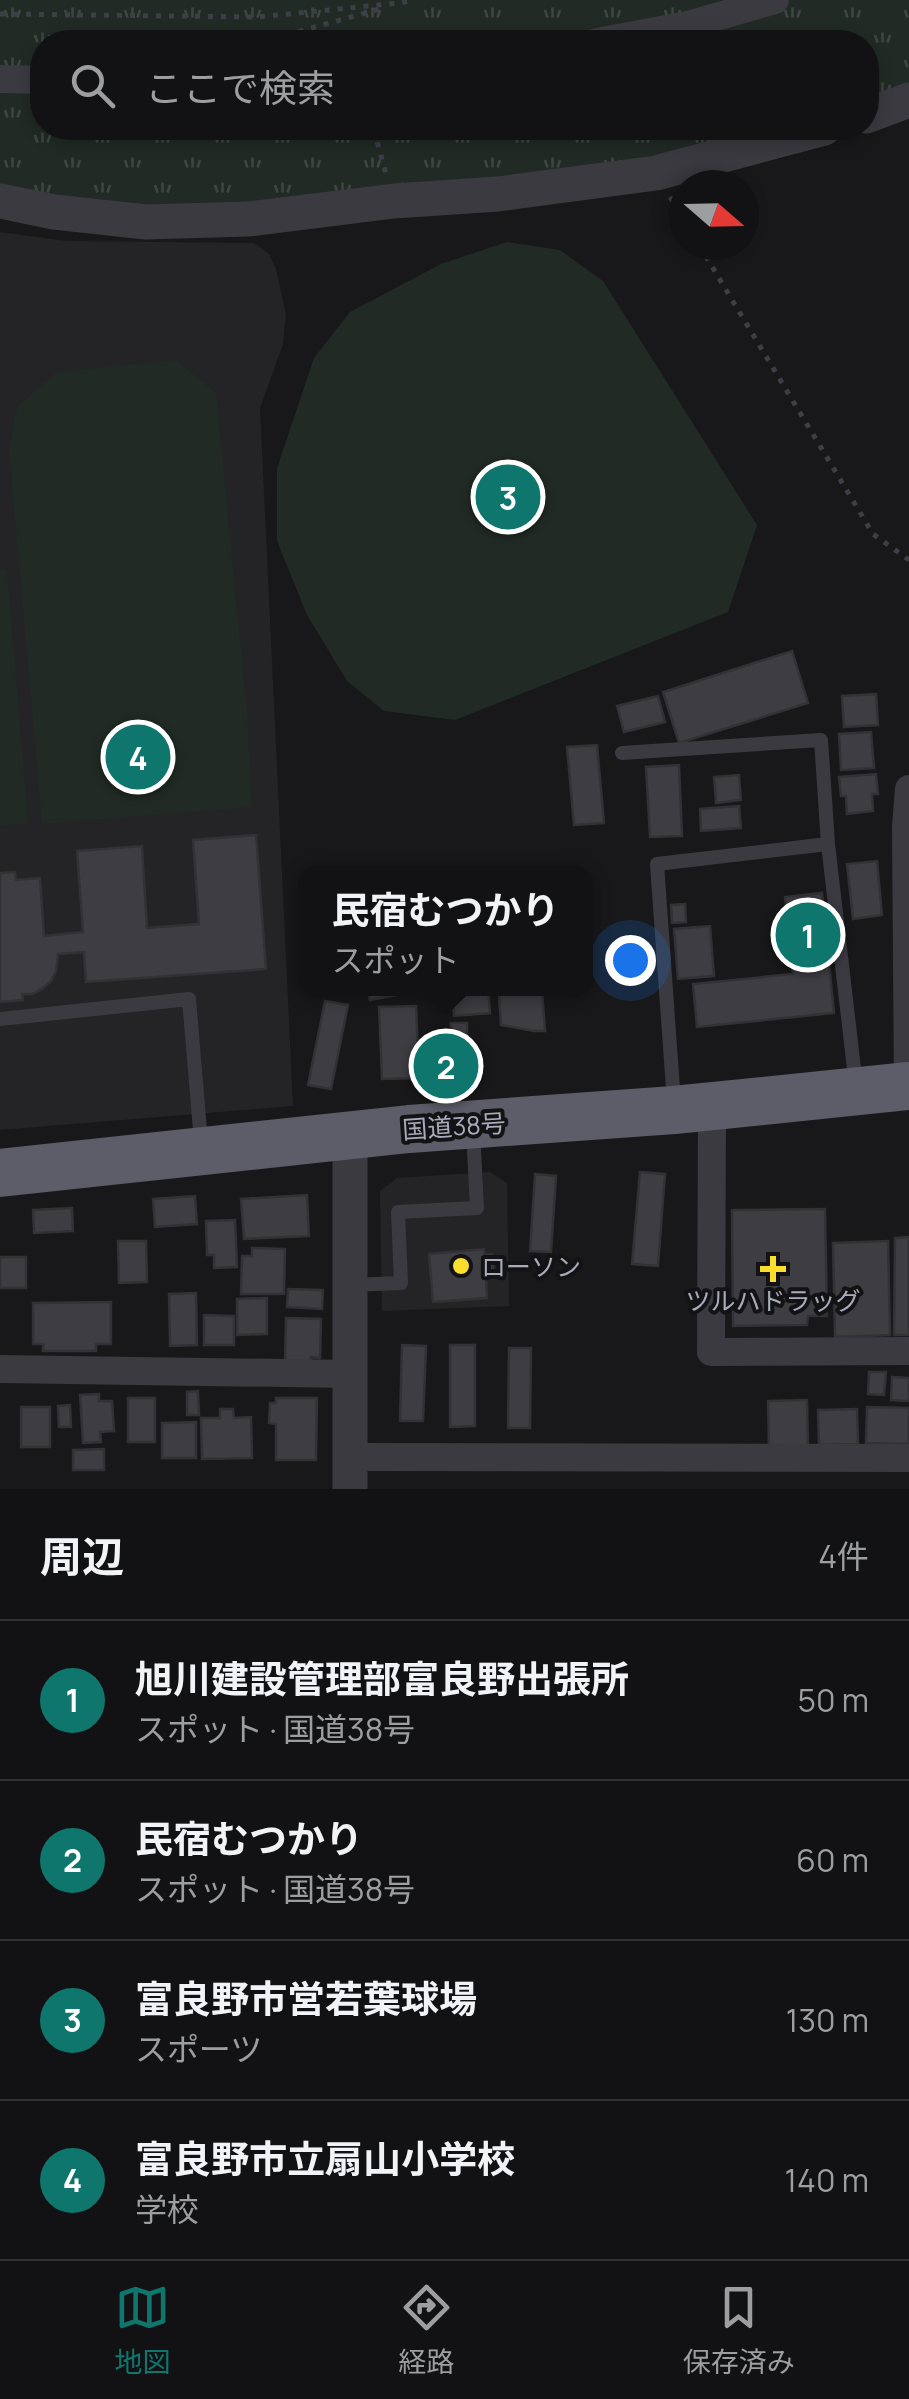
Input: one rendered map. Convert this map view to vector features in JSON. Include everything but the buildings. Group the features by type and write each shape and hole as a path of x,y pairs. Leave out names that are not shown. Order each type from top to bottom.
{"highway":[{"name":"国道38号","path":"0,1173 296,1140 909,1086"}],"street":[{"path":"661,30 775,0"},
{"path":"0,80 30,80"},
{"path":"879,111 909,100"},
{"path":"0,202 146,222 249,219 394,201 663,184 790,140"},
{"path":"909,790 909,1086"},
{"path":"693,1108 711,1352 909,1351"},
{"path":"350,1136 350,1473 909,1458"},
{"path":"0,1369 350,1374"}],"lane":[{"path":"622,753 821,740 828,844 857,1092"},
{"path":"693,1108 657,864 828,844"},
{"path":"0,1019 190,998 202,1153"},
{"path":"350,1285 401,1283 398,1212 477,1208 473,1125"}],"path":[{"path":"305,30 413,0"},
{"path":"0,14 258,17 400,4"},
{"path":"375,140 394,201"},
{"path":"663,184 669,194"},
{"path":"708,260 873,534 909,560"}],"shaded area":[{"path":"0,232 66,241 254,243 269,254 276,269 286,315 283,344 260,408 293,1106 0,1130"},
{"path":"490,1172 507,1183 509,1306 382,1311 380,1191 397,1178"}],"green space":[{"path":"0,0 909,0 909,100 879,111 879,30 30,30 30,140 779,140 657,173 249,219 0,201"},
{"path":"507,242 560,250 603,281 757,525 728,612 455,720 384,711 347,681 307,615 277,541 277,468 314,358 350,312 441,264"},
{"path":"176,360 216,393 247,713 252,807 42,824 9,449 17,407 57,372"},
{"path":"7,570 28,823 0,826 0,571"}],"place":[{"name":"富良野市営若葉球場","path":"508,497"},
{"name":"富良野市立扇山小学校","path":"138,757"},
{"name":"旭川建設管理部富良野出張所","path":"808,935"},
{"name":"民宿むつかり","path":"446,1066"},
{"name":"ローソン","path":"461,1266"},
{"name":"ツルハドラッグ","path":"773,1269"}]}
